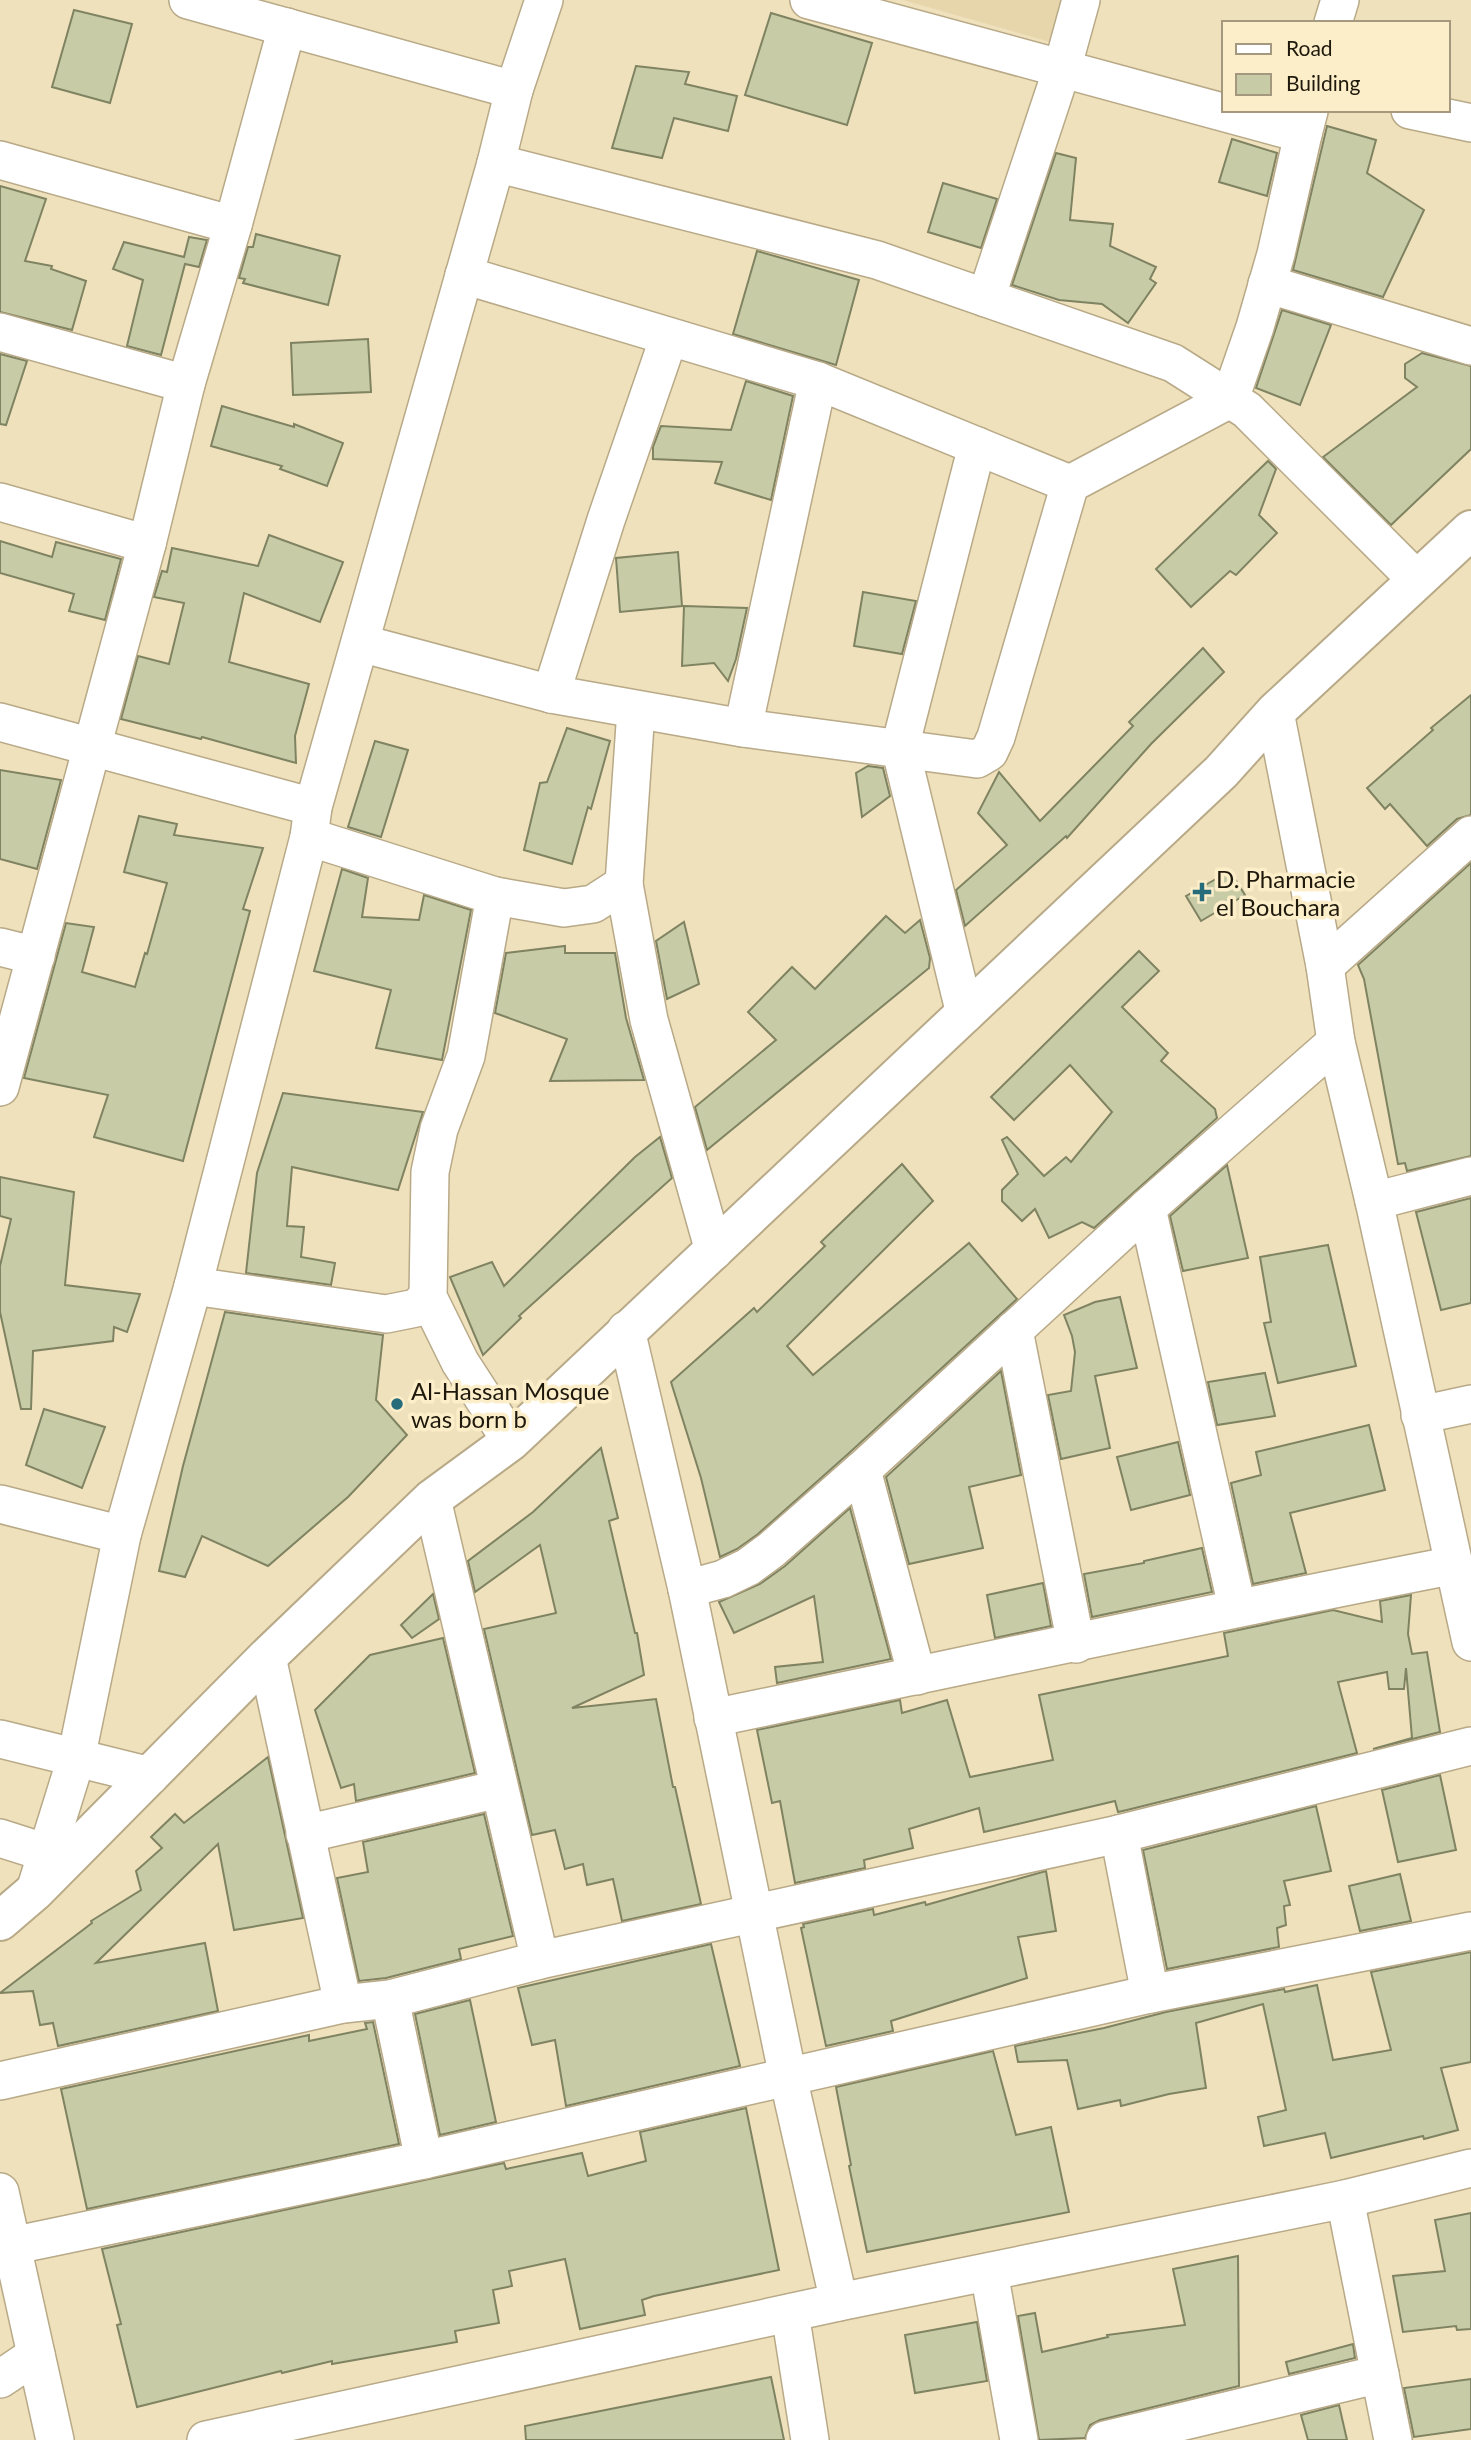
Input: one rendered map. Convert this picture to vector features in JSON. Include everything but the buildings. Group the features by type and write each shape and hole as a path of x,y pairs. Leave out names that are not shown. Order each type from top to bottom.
{"street":[{"path":"188,0 514,90"},
{"path":"35,1891 76,1759 122,1535 193,1286 311,822 496,163 514,90 544,0"},
{"path":"809,0 1062,69 1222,104"},
{"path":"986,298 1062,69 1081,0"},
{"path":"1334,21 1340,0"},
{"path":"0,1087 147,544 186,384 287,27"},
{"path":"360,643 551,694 743,728 977,759 989,752 996,737 1069,484 1230,399 1276,254 1306,122 1260,112"},
{"path":"1419,112 1471,123"},
{"path":"0,160 233,225"},
{"path":"496,163 877,260 1173,363 1247,410 1416,579"},
{"path":"464,275 818,381 1069,484"},
{"path":"1267,284 1471,346"},
{"path":"0,332 186,384"},
{"path":"551,694 606,520 669,337"},
{"path":"743,728 818,381"},
{"path":"965,1014 900,747 977,446"},
{"path":"0,502 147,544"},
{"path":"0,1921 35,1891 267,1657 432,1499 511,1441 1221,772 1275,712 1471,530"},
{"path":"636,709 624,884 649,1020 713,1251"},
{"path":"1275,712 1325,966 1336,1042 1471,1638"},
{"path":"0,722 93,748 311,822 495,896 564,908 593,904 624,884"},
{"path":"1325,966 1471,835"},
{"path":"495,896 466,1056 439,1129 430,1172 428,1297 460,1362 511,1441"},
{"path":"0,947 36,956"},
{"path":"687,1589 723,1579 748,1567 771,1550 1147,1208 1336,1042"},
{"path":"1374,1201 1471,1177"},
{"path":"1147,1208 1237,1607"},
{"path":"193,1286 386,1314 416,1308 428,1297"},
{"path":"626,1330 687,1589 788,2077 839,2302"},
{"path":"1014,1330 1076,1644"},
{"path":"1420,1415 1471,1404"},
{"path":"862,1470 918,1676"},
{"path":"432,1499 540,1960"},
{"path":"0,1504 122,1535"},
{"path":"713,1718 1076,1644 1237,1607 1455,1565"},
{"path":"267,1657 342,2004"},
{"path":"0,1739 150,1776"},
{"path":"0,2081 342,2004 390,1999 540,1960 1119,1835 1471,1746"},
{"path":"304,1835 499,1789"},
{"path":"1119,1835 1150,1994"},
{"path":"0,1839 47,1853"},
{"path":"11,2246 424,2160 1150,1994 1471,1931"},
{"path":"390,1999 424,2160"},
{"path":"206,2440 318,2428 790,2313 1345,2199 1471,2168"},
{"path":"0,2193 55,2440"},
{"path":"1345,2199 1393,2440"},
{"path":"989,2272 1019,2440"},
{"path":"790,2313 810,2440"},
{"path":"0,2379 36,2355"},
{"path":"1105,2440 1380,2374"}],"shaded area":[{"path":"903,0 1073,0 1061,45"}],"place":[{"name":"D. Pharmacie el Bouchara","path":"1202,892"},
{"name":"Al-Hassan Mosque was born b","path":"397,1404"}]}
